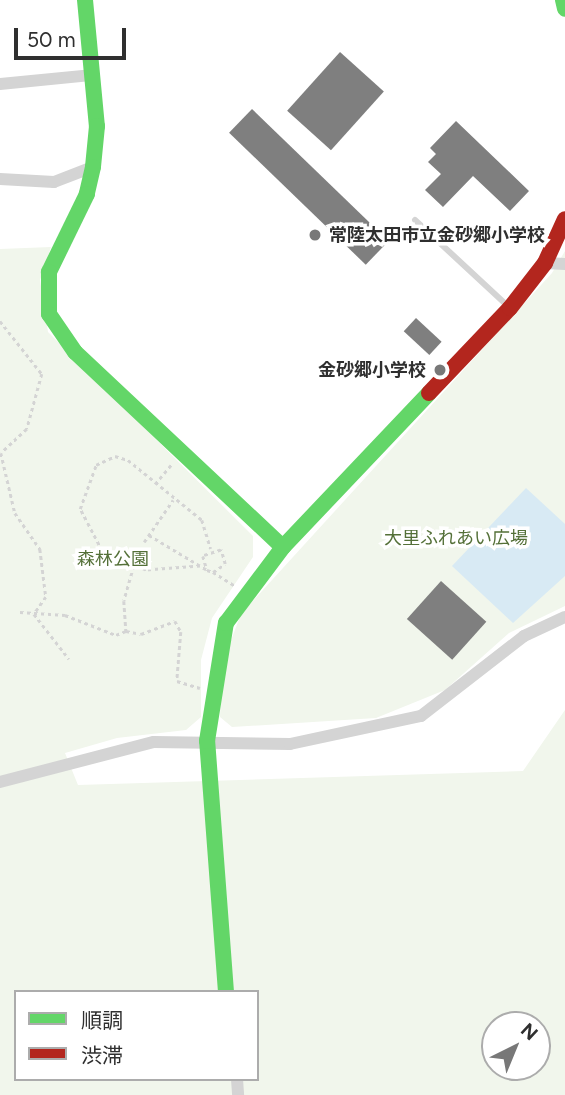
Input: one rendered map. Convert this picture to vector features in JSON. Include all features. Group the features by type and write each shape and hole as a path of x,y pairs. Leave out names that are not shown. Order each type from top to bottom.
{"street":[{"path":"85,0 97,126 93,167 87,194 49,272 49,314 75,352 284,547"},
{"path":"563,0 565,9"},
{"path":"0,84 91,75"},
{"path":"0,179 54,181 93,167"},
{"path":"226,990 208,741 212,689 221,639 245,593 284,547 510,308 545,262 565,219"},
{"path":"545,262 565,264"},
{"path":"0,782 102,751 208,741 290,744 421,716 524,636 565,617"}],"lane":[{"path":"415,220 510,308"}],"path":[{"path":"0,321 42,374 27,429 1,453 15,513 40,549 46,597 34,614"},
{"path":"154,485 183,452"},
{"path":"200,566 171,572 134,566 102,551 80,509 93,471 107,457 128,460 154,485 202,520 211,549 226,559 213,572"},
{"path":"144,542 173,500"},
{"path":"149,535 245,593"},
{"path":"207,570 202,561 211,549"},
{"path":"126,631 123,610 134,566"},
{"path":"20,612 65,615 116,635 126,631 141,634 175,621 181,632 177,681 212,689"},
{"path":"34,614 69,659"}],"green space":[{"name":"森林公園","path":"51,247 40,280 48,332 253,536 253,557 212,618 201,660 201,717 186,730 117,738 65,753 78,785 523,771 565,710 565,1095 0,1095 0,249"},
{"name":"大里ふれあい広場","path":"565,251 565,606 509,633 445,690 376,718 232,727 220,717 222,664 241,614 552,273"}],"shaded area":[{"path":"526,488 565,524 565,576 513,623 452,566"}],"building":[{"path":"340,52 384,91 331,150 287,111"},
{"path":"252,109 389,241 366,265 229,133"},
{"path":"456,121 529,191 510,211 473,176 443,207 425,190 441,174 428,162 436,154 430,148"},
{"path":"416,318 442,342 429,355 404,331"},
{"path":"441,581 486,622 452,660 407,619"}],"traffic: fast":[{"path":"85,0 97,126 93,167 87,194 49,272 49,314 75,352 283,547"},
{"path":"563,0 565,9"},
{"path":"226,990 207,741 226,623 283,547 429,393"}],"traffic: jam":[{"path":"429,393 510,308 545,263 565,219"}],"place":[{"name":"常陸太田市立金砂郷小学校","path":"315,235"},
{"name":"金砂郷小学校","path":"440,370"}]}
